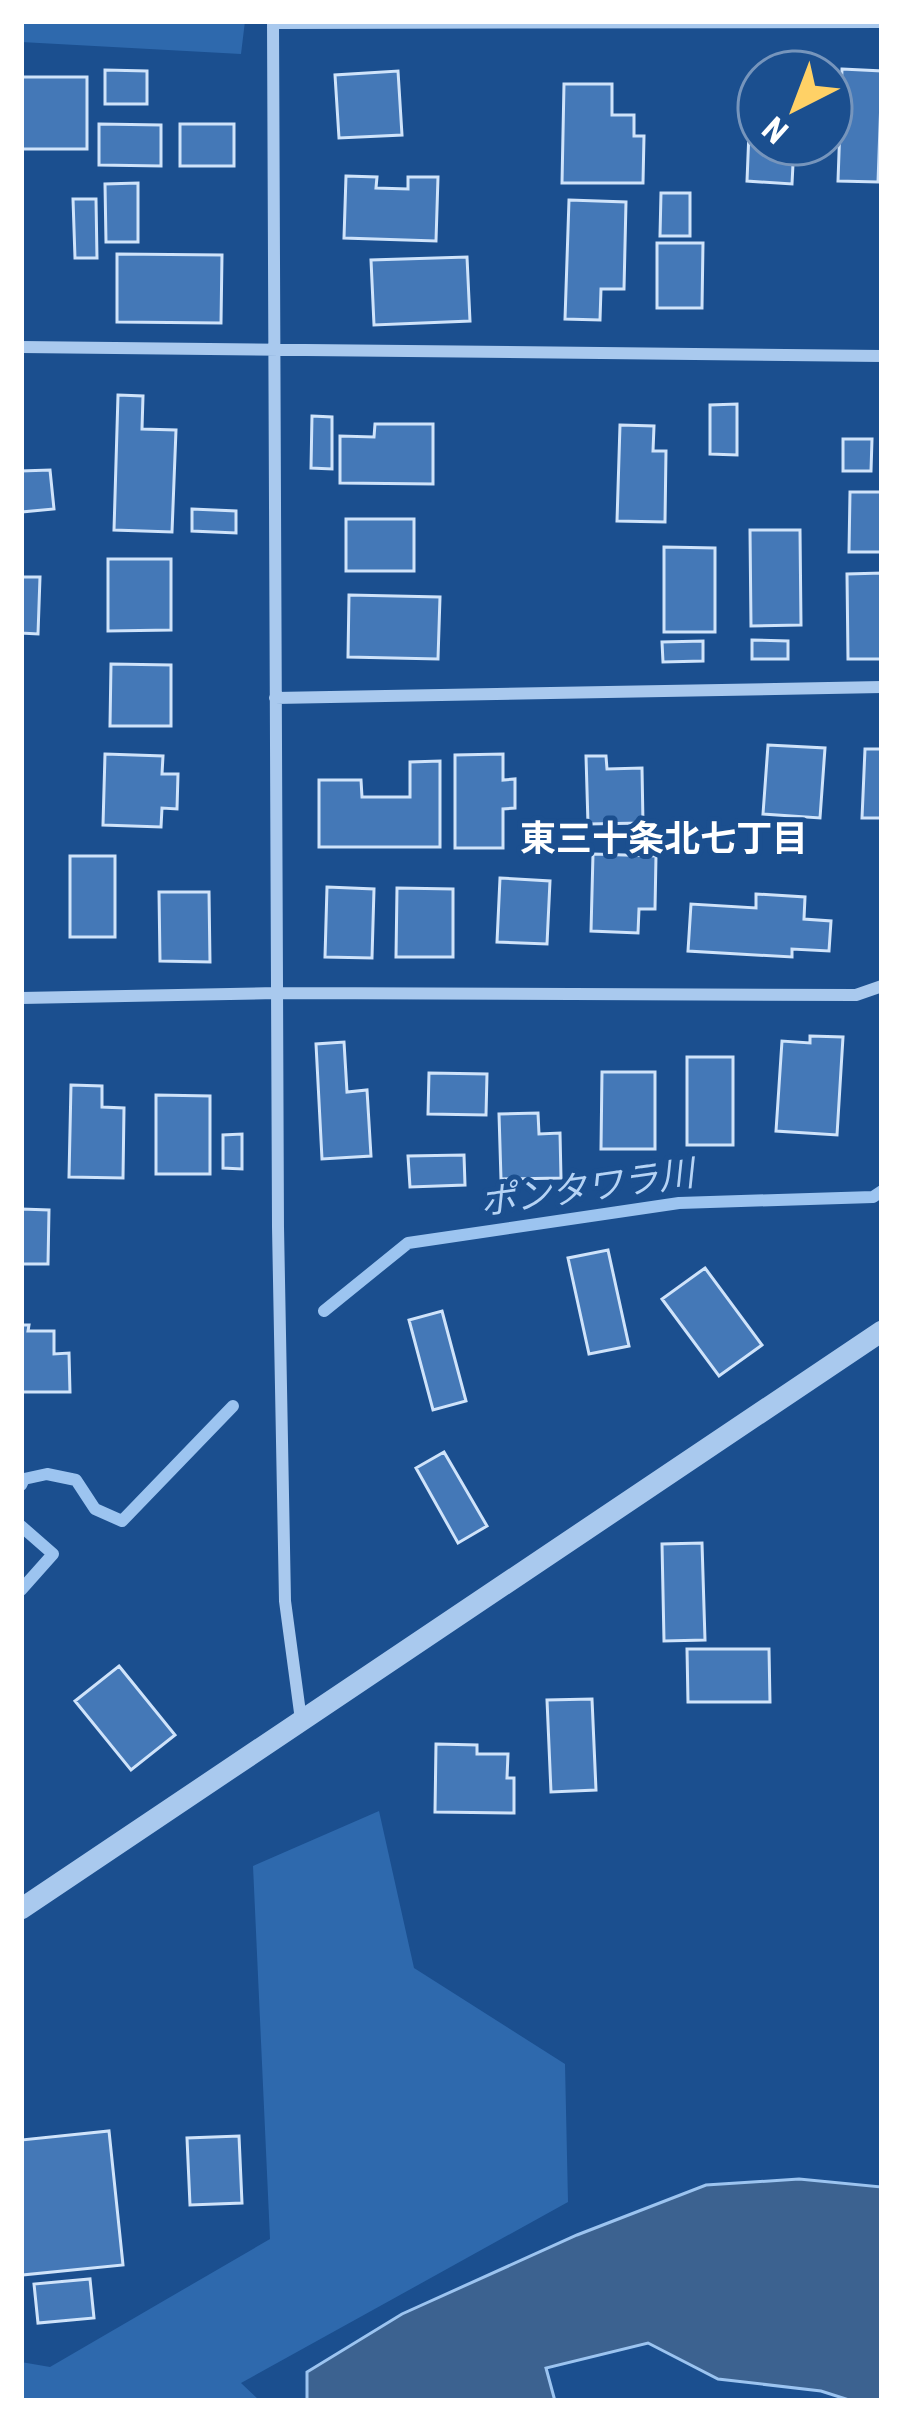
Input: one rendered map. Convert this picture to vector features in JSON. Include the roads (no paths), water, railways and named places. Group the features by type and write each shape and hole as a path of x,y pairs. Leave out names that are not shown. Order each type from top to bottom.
{"street":[{"path":"301,1720 285,1601 273,22 882,22"},
{"path":"21,347 882,356"},
{"path":"275,698 882,687"},
{"path":"21,998 278,993 856,995 882,986"},
{"path":"21,1910 882,1331"}],"waterway":[{"name":"ポンタワラ川","path":"324,1311 408,1243 679,1203 873,1197 882,1191"},
{"name":"ポンタワラ川","path":"21,1485 24,1479 47,1474 76,1480 95,1509 122,1521 233,1406"},
{"name":"ポンタワラ川","path":"21,1526 53,1554 21,1590"}],"district":[{"name":"東三十条北七丁目","path":"664,839"}]}
